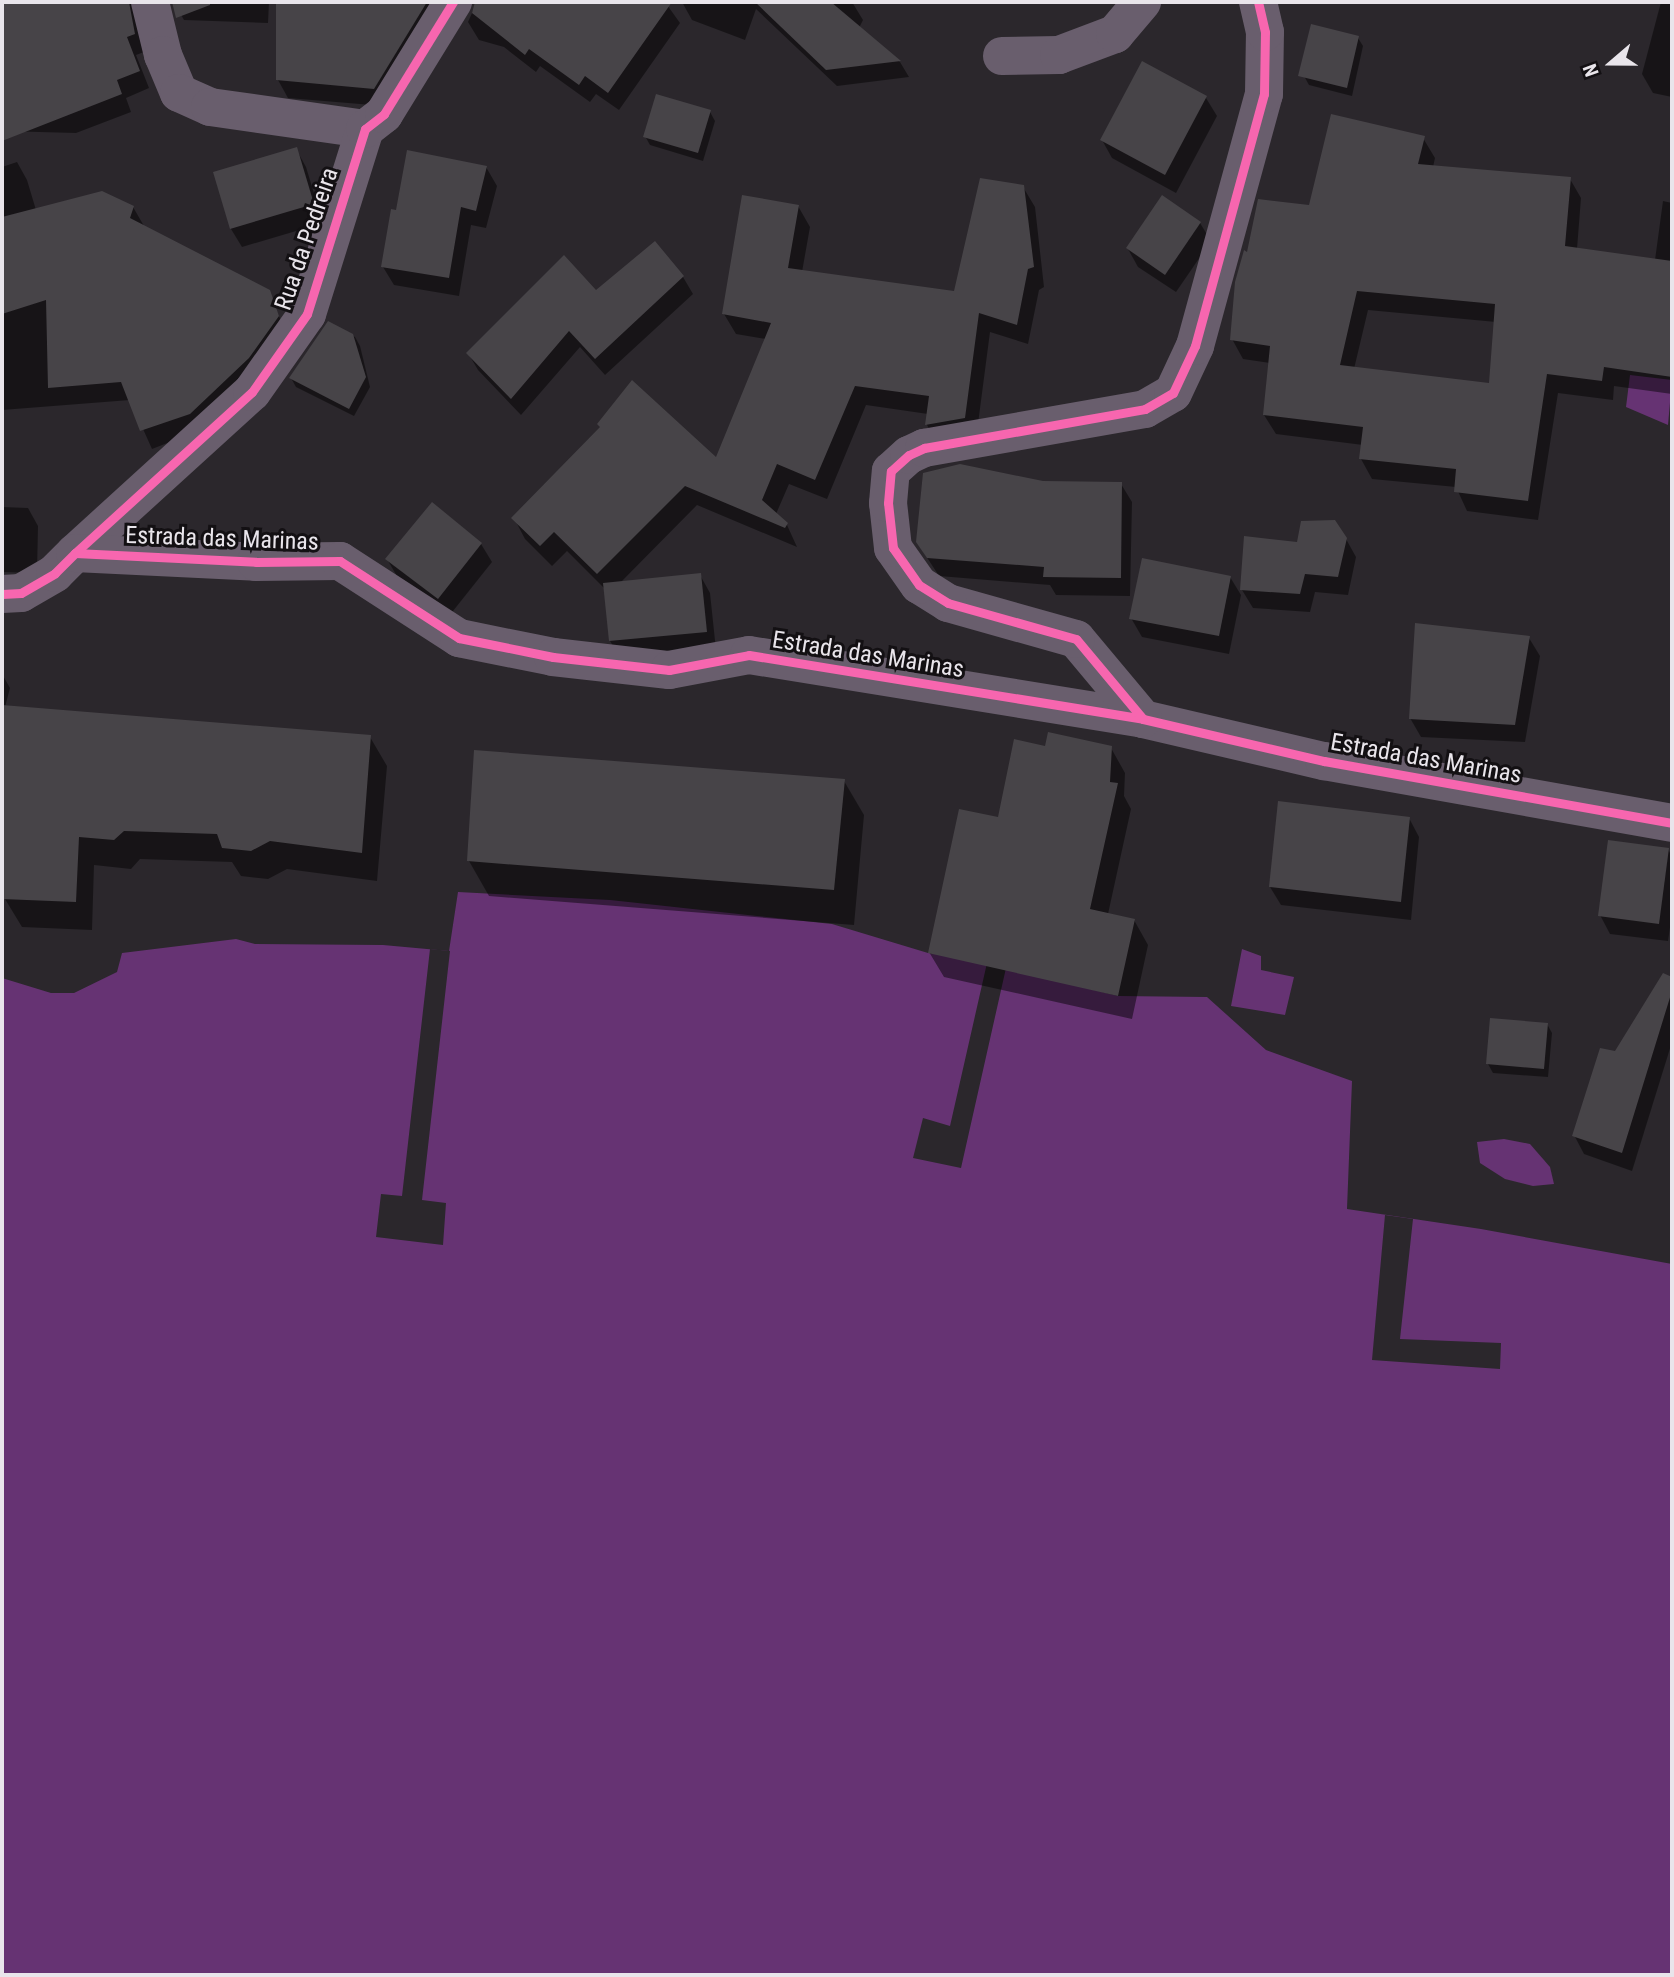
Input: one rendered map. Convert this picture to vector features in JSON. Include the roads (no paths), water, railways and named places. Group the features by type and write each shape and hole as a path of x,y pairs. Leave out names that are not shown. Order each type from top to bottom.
{"street":[{"path":"150,2 163,55 179,93 210,107 365,129"},
{"name":"Rua da Pedreira","path":"75,553 252,392 307,314 365,129 384,114 453,2"},
{"path":"1002,57 1059,55 1115,34 1142,2"},
{"path":"1143,719 1076,639 948,603 919,585 892,548 888,503 891,471 909,455 924,448 1145,409 1173,393 1195,346 1264,94 1265,32 1258,2"},
{"path":"2,594 21,593 55,573 75,553"},
{"name":"Estrada das Marinas","path":"75,553 256,562 340,561 459,638 553,657 669,670 749,654 1143,719 1324,761 1672,823"}]}
